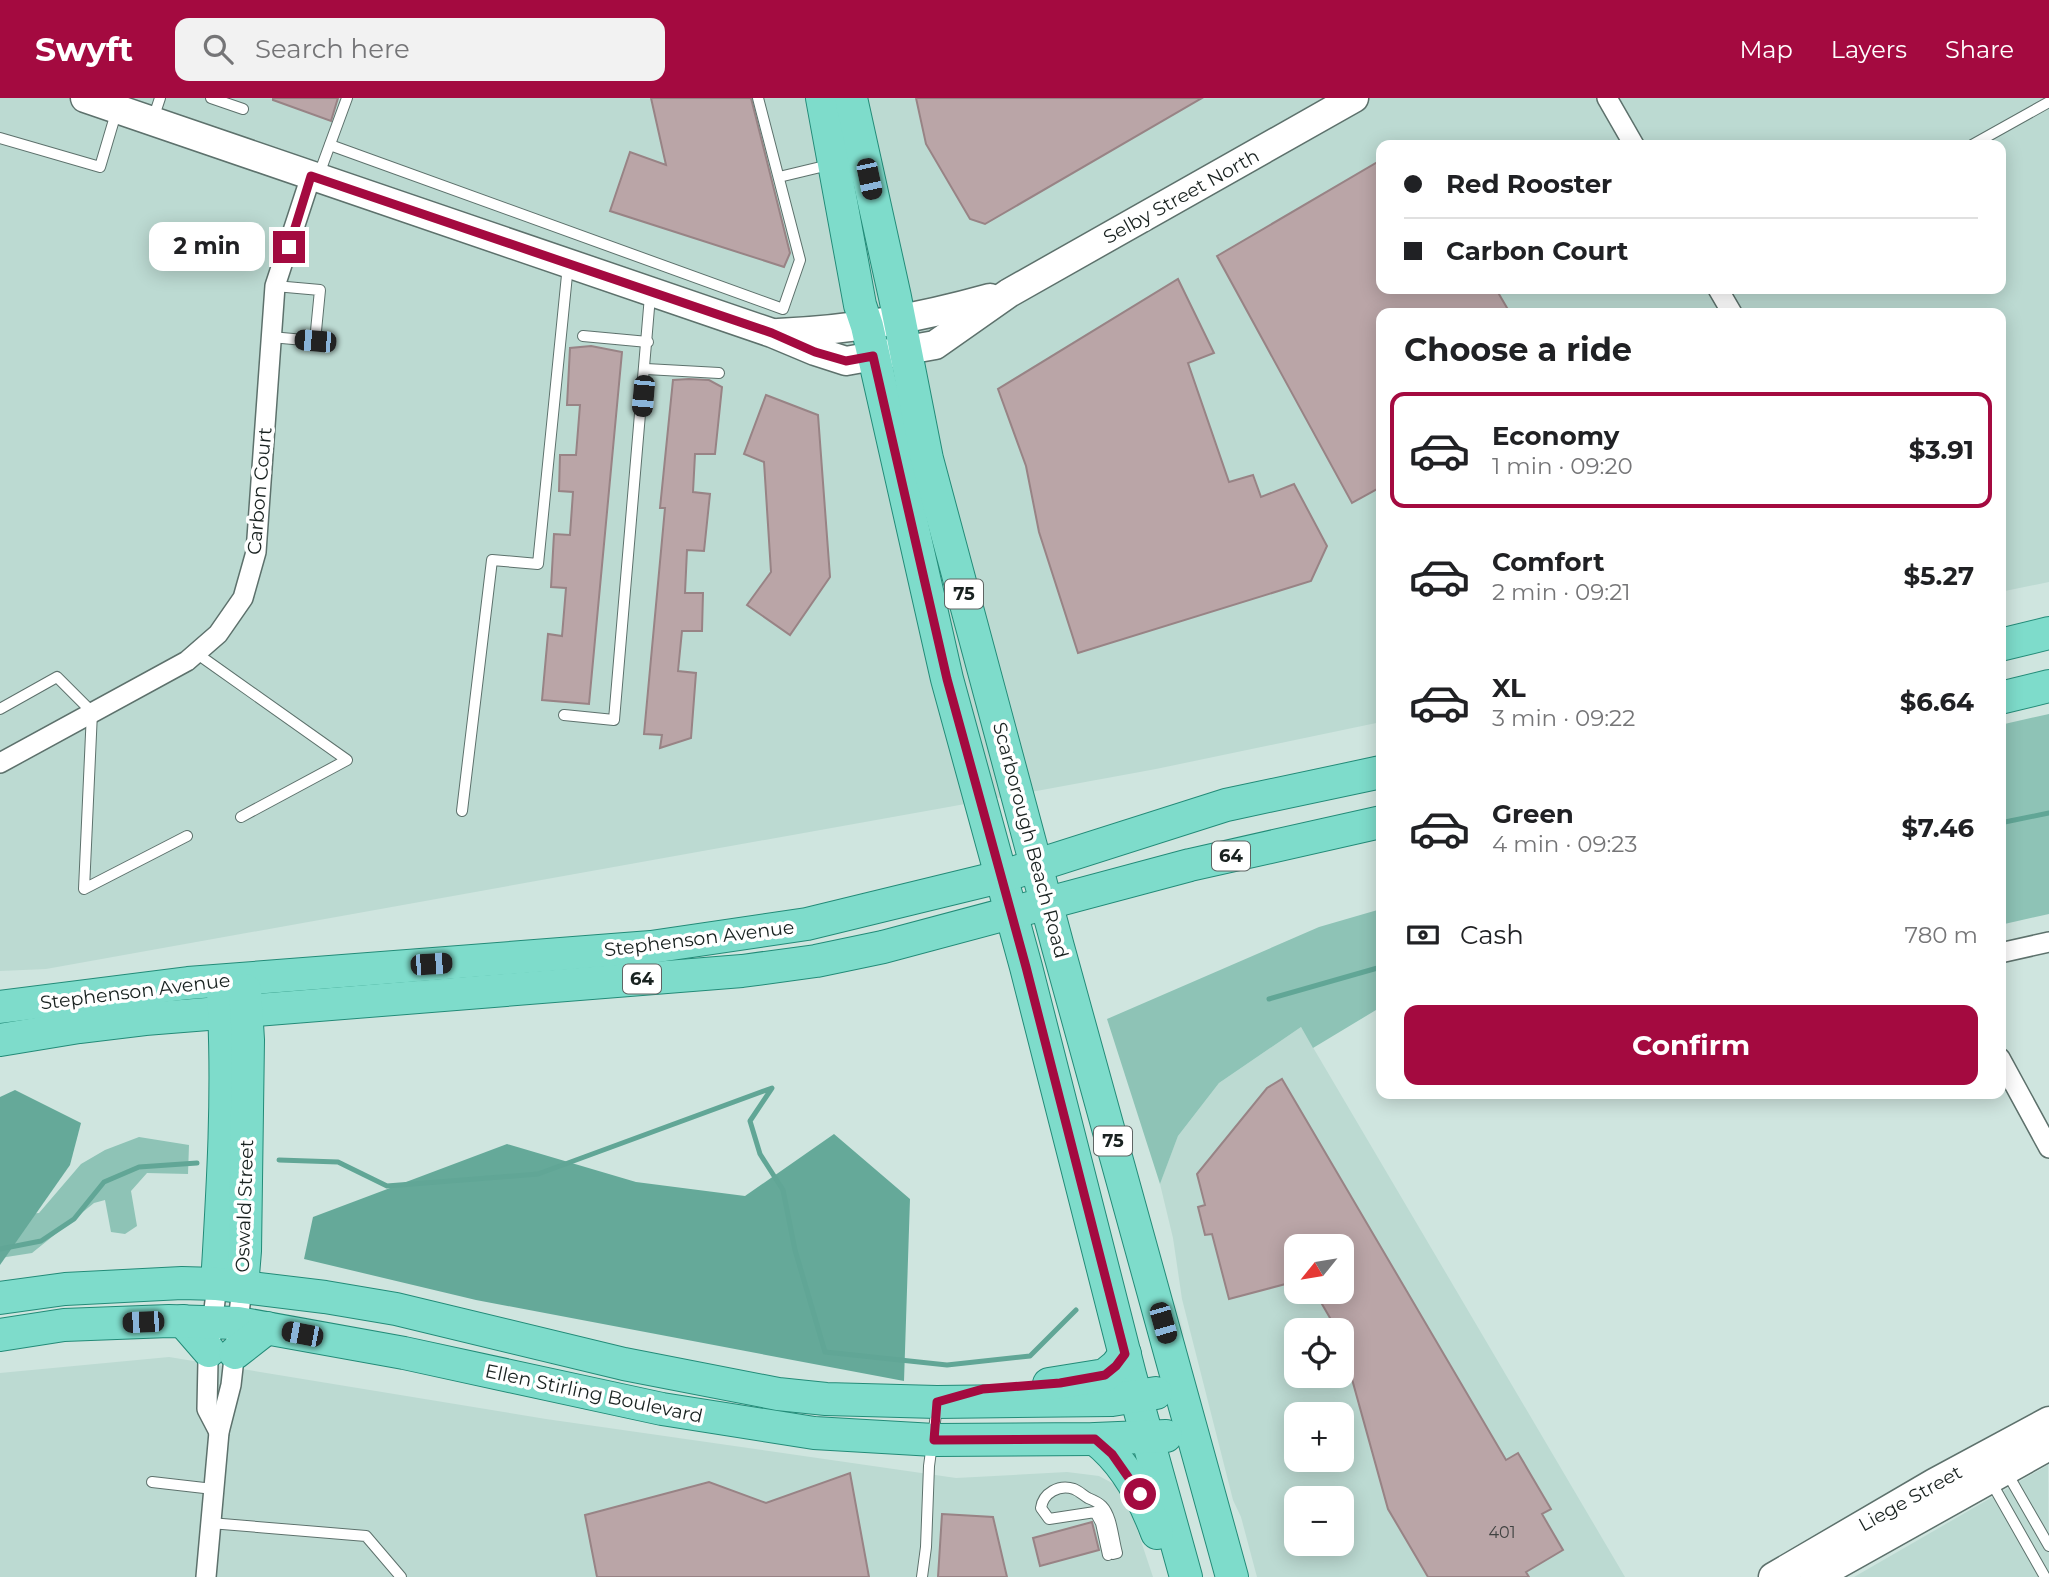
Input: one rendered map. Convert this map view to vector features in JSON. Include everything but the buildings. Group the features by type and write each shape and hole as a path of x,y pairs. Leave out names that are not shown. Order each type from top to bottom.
{"main road":[{"name":"Selby Street North","path":"85,98 157,109 315,177 772,333 815,352 846,361 941,342 1009,293 1353,98"},
{"name":"Scarborough Beach Road","path":"822,98 860,305 947,679 1039,1019 1135,1396 1186,1577"},
{"name":"Scarborough Beach Road","path":"851,98 928,459 1232,1577"},
{"name":"Selby Street North","path":"772,333 830,331 928,316 1009,293"},
{"path":"2006,644 2049,633"},
{"path":"2006,697 2049,686"},
{"name":"Stephenson Avenue","path":"0,1007 233,979 651,947 807,924 1000,877 1226,805 1376,773"},
{"name":"Stephenson Avenue","path":"0,1040 79,1027 742,971 816,961 869,950 1189,865 1376,823"},
{"name":"Oswald Street","path":"229,1286 224,1151 235,1012 233,979"},
{"name":"Ellen Stirling Boulevard","path":"0,1298 78,1289 182,1283 326,1297 396,1309 611,1361 778,1394 826,1399 937,1402 1112,1399 1181,1390"},
{"name":"Ellen Stirling Boulevard","path":"0,1335 64,1325 224,1333 404,1353 662,1409 814,1433 934,1440 1147,1438 1191,1432"},
{"path":"937,1402 983,1389 1060,1383 1105,1375 1125,1354"},
{"name":"Liege Street","path":"1815,1577 1992,1465 2049,1421"},
{"path":"1095,1439 1112,1454 1148,1509 1174,1577"},
{"name":"Liege Street","path":"1773,1577 1923,1489 2049,1446"}],"street":[{"path":"1607,98 1631,140"},
{"name":"Carbon Court","path":"0,763 187,661 218,634 243,598 256,552 275,286 315,177"},
{"path":"2006,952 2049,942"},
{"path":"2006,1069 2049,1148"},
{"name":"Oswald Street","path":"206,1577 219,1433 207,1409 224,1333 229,1286"}],"lane":[{"path":"211,98 243,109"},
{"path":"315,177 347,98"},
{"path":"330,145 782,309 800,260 758,98"},
{"path":"1981,140 2049,102"},
{"path":"0,138 100,167 124,106"},
{"path":"779,177 834,164"},
{"path":"462,811 492,559 538,565 568,263"},
{"path":"271,337 315,341 320,290 275,286"},
{"path":"564,715 614,720 646,369 650,292"},
{"path":"583,336 648,342"},
{"path":"646,369 719,373"},
{"path":"196,653 347,760 241,817"},
{"path":"0,709 57,677 92,712 84,889 187,836"},
{"path":"922,1577 926,1547 929,1466 937,1402"},
{"path":"1992,1465 2049,1546"},
{"path":"1992,1465 2045,1577"},
{"path":"152,1482 213,1489"},
{"path":"1060,1488 1069,1488 1100,1503 1109,1521 1117,1553 1111,1554 1095,1512 1049,1519 1041,1508 1047,1495 1060,1488"},
{"path":"210,1523 366,1536 401,1577"}],"shaded area":[{"path":"0,98 2049,98 2049,582 2006,591 2006,308 1376,308 1376,723 1156,769 46,969 0,971"},
{"path":"1301,1027 1625,1577 1257,1577 1241,1517 1233,1500 1182,1299 1173,1238 1160,1184 1178,1136 1219,1083"},
{"path":"169,1357 546,1419 956,1478 1067,1472 1099,1476 1116,1485 1126,1496 1153,1577 0,1577 0,1373"},
{"path":"2048,1465 2049,1577 1854,1577"}],"green space":[{"path":"2049,714 2049,914 2006,924 2006,724"},
{"path":"1376,910 1376,1010 1313,1048 1301,1027 1219,1083 1178,1136 1160,1184 1107,1019 1319,927"},
{"path":"15,1090 81,1123 70,1165 0,1265 0,1097"},
{"path":"834,1134 910,1199 904,1381 476,1300 304,1259 313,1217 507,1144 636,1182 745,1196"},
{"path":"139,1137 189,1145 188,1174 147,1173 131,1191 137,1226 125,1234 111,1232 105,1200 94,1203 32,1253 0,1258 0,1216 39,1213 81,1164 105,1150"}],"waterway":[{"path":"2006,822 2049,813"},
{"path":"1269,999 1376,968"},
{"path":"279,1160 338,1162 387,1186 538,1174 772,1088 750,1121 760,1154 783,1190 795,1250 825,1352 947,1365 1030,1356 1076,1310"},
{"path":"0,1249 41,1241 74,1219 104,1182 139,1167 197,1163"}],"route":[{"path":"289,247 311,176 772,333 815,352 846,361 873,356 947,679 1026,967 1125,1354 1105,1375 1060,1383 983,1389 937,1402 934,1440 1095,1439 1112,1454 1140,1494"}]}
